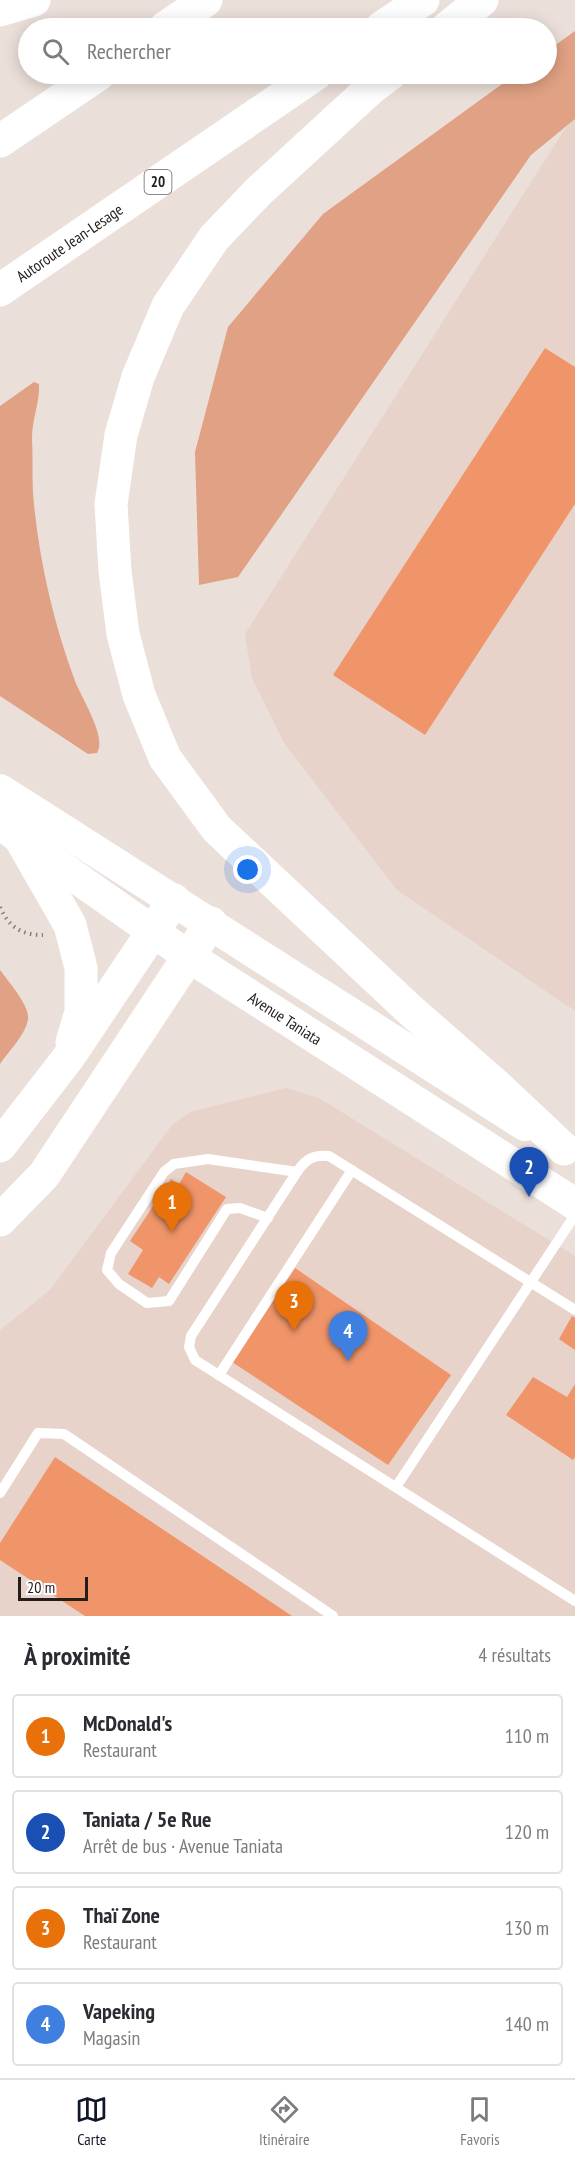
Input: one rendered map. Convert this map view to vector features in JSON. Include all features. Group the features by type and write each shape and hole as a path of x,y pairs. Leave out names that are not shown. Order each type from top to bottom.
{"highway":[{"path":"0,10 34,0"},
{"path":"180,18 206,0"},
{"path":"396,18 423,0"},
{"path":"460,18 482,0"},
{"path":"0,141 84,84"},
{"name":"Autoroute Jean-Lesage","path":"0,290 301,84"},
{"path":"379,84 259,191 214,238 168,306 138,377 121,435 111,504 115,571 123,634 139,695 165,758 217,829 409,1009 570,1153"},
{"path":"10,831 70,925 72,932 81,968 81,1012 68,1058"},
{"path":"0,1146 68,1058 174,900"},
{"path":"0,1220 44,1175 211,923"}],"main road":[{"path":"0,790 570,1153"},
{"name":"Avenue Taniata","path":"10,831 188,956 575,1204"}],"lane":[{"path":"575,1310 329,1156 316,1155 303,1163 297,1172 191,1336 189,1347 195,1360 575,1601"},
{"path":"268,1218 240,1208 227,1209 169,1300 147,1303 118,1284 107,1270 111,1253 164,1172 174,1164 208,1159 297,1172"},
{"path":"219,1375 352,1170"},
{"path":"396,1487 575,1215"},
{"path":"0,1493 38,1433 64,1434 333,1616"}],"path":[{"path":"0,907 6,920 23,933 45,935 72,932"}],"shaded area":[{"path":"575,31 575,119 531,155 238,577 199,585 195,452 228,327 323,214 502,84 557,84 557,44"},
{"path":"575,119 575,1011 397,890 284,743 252,678 245,634 566,127"},
{"path":"34,382 39,384 32,438 33,493 39,541 60,636 75,681 99,738 97,753 88,754 0,696 0,406"},
{"path":"0,970 26,1007 28,1019 21,1036 0,1064"},
{"path":"286,1088 319,1098 575,1256 575,1616 0,1616 0,1330 50,1290 172,1125 190,1112"}],"building":[{"path":"545,348 575,367 575,504 425,735 333,675"},
{"path":"186,1172 226,1197 169,1284 159,1277 152,1288 128,1274 143,1250 130,1241 171,1179 179,1184"},
{"path":"295,1268 451,1375 388,1465 232,1362"},
{"path":"572,1316 575,1318 575,1350 559,1339"},
{"path":"533,1377 567,1397 575,1384 575,1457 573,1460 506,1415"},
{"path":"55,1457 292,1616 85,1616 0,1560 0,1543"}],"place":[{"name":"Taniata / 5e Rue","path":"529,1197"},
{"name":"McDonald's","path":"172,1232"},
{"name":"Thaï Zone","path":"294,1331"},
{"name":"Vapeking","path":"348,1361"}]}
